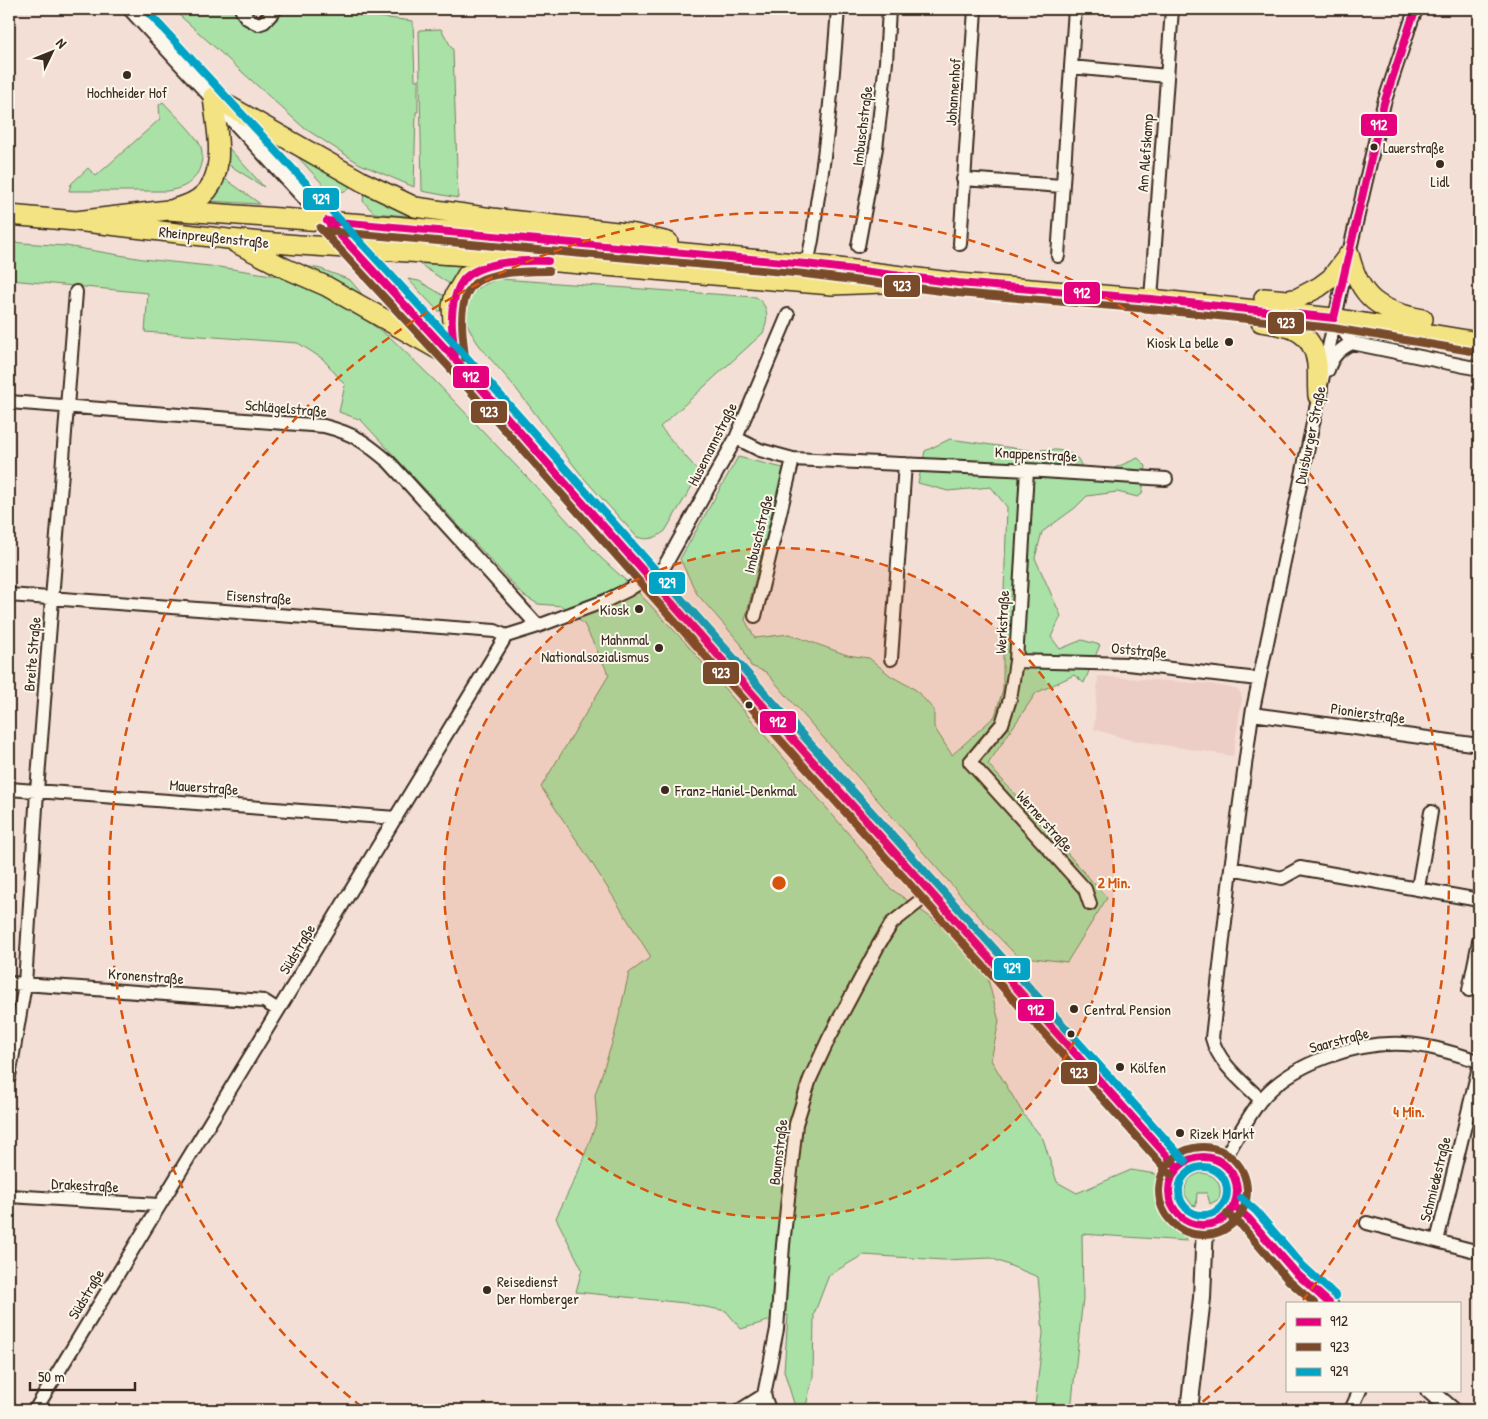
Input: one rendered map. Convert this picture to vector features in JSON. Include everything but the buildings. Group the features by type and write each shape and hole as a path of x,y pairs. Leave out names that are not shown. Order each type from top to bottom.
{"main road":[{"path":"132,9 455,359 930,893 1178,1168"},
{"path":"168,210 196,201 210,188 220,157 213,97"},
{"path":"213,97 363,182 415,207 492,218 635,234 727,257"},
{"name":"Rheinpreußenstraße","path":"76,221 168,210 327,222"},
{"name":"Rheinpreußenstraße","path":"9,215 228,239 352,249"},
{"path":"327,222 806,264 939,281 1151,299 1334,318 1478,342"},
{"path":"228,239 288,270 326,286 455,359"},
{"path":"352,249 533,260 832,285 939,281"},
{"path":"1191,304 1204,295 1288,300 1298,298 1331,278 1349,254"},
{"path":"1349,254 1358,282 1375,303 1400,315 1461,326 1478,342"},
{"path":"455,359 452,306 455,295 468,275 489,267 533,260"},
{"path":"1191,304 1202,316 1284,325 1299,331 1308,341 1317,364 1318,396"},
{"path":"1207,1157 1222,1163 1230,1171 1235,1181 1237,1192 1234,1206 1228,1214 1205,1226 1185,1220 1176,1212 1170,1202 1171,1178 1178,1168 1191,1159 1207,1157"},
{"path":"1234,1206 1248,1218 1296,1273 1328,1302"},
{"path":"1189,1410 1202,1298 1205,1226"},
{"path":"1430,1392 1452,1410"}],"street":[{"path":"243,9 242,11 247,18 258,24 264,22 276,9"},
{"path":"800,283 806,264 824,166 834,75 838,9"},
{"name":"Imbuschstraße","path":"858,246 876,148 886,62 889,9"},
{"name":"Johannenhof","path":"960,244 975,9"},
{"path":"1058,256 1075,9"},
{"name":"Am Alefskamp","path":"1151,299 1172,9"},
{"name":"Duisburger Straße","path":"1261,1100 1215,1050 1212,1038 1231,868 1252,714 1334,318 1384,103 1412,18 1417,9"},
{"path":"1071,67 1167,76"},
{"path":"963,178 1062,186"},
{"name":"Breite Straße","path":"9,1077 25,984 37,791 76,292"},
{"name":"Husemannstraße","path":"649,578 664,567 736,438 788,315"},
{"path":"1334,318 1352,343"},
{"path":"1318,396 1332,360 1340,350 1352,343 1479,369"},
{"name":"Schlägelstraße","path":"9,402 324,426 343,431 364,441 389,462 538,626"},
{"name":"Knappenstraße","path":"736,438 760,450 793,459 1027,470 1166,479"},
{"name":"Imbuschstraße","path":"755,616 793,459"},
{"path":"891,659 905,464"},
{"name":"Werkstraße","path":"970,762 1002,724 1010,699 1016,661 1027,470"},
{"path":"506,636 604,601 649,578"},
{"name":"Eisenstraße","path":"9,596 495,631 506,636"},
{"name":"Südstraße","path":"35,1410 506,636"},
{"name":"Oststraße","path":"1016,661 1128,664 1258,679"},
{"name":"Pionierstraße","path":"1252,714 1479,745"},
{"name":"Wernerstraße","path":"970,762 1085,889 1090,904"},
{"name":"Mauerstraße","path":"9,789 396,818"},
{"path":"1418,888 1431,812"},
{"path":"1231,868 1282,878 1300,868 1479,900"},
{"name":"Baumstraße","path":"769,1410 764,1395 777,1329 783,1245 796,1124 810,1079 828,1038 892,923 930,893"},
{"path":"1469,990 1479,941"},
{"name":"Kronenstraße","path":"9,983 264,1002 278,1010"},
{"name":"Saarstraße","path":"1222,1163 1261,1100 1290,1075 1319,1059 1365,1047 1405,1044 1441,1050 1479,1061"},
{"name":"Schmiedestraße","path":"1437,1241 1479,1067"},
{"name":"Drakestraße","path":"9,1196 159,1205"},
{"path":"1367,1223 1479,1252"},
{"path":"1351,1410 1359,1392"},
{"path":"740,1410 764,1395"}],"shaded area":[{"path":"1098,676 1211,684 1236,689 1240,692 1242,698 1233,756 1126,739 1094,729"}],"green space":[{"path":"179,9 238,9 237,14 252,30 266,26 282,9 310,9 413,21 415,80 418,80 414,187 360,164 304,128 177,13"},
{"path":"441,29 453,50 458,198 422,191 419,30"},
{"path":"163,102 190,130 201,147 201,165 192,180 180,188 167,191 69,191 71,184 88,168 96,176 160,119 159,105"},
{"path":"226,145 264,187 226,163"},
{"path":"297,154 350,187 344,191 329,191"},
{"path":"224,178 259,203 259,204 208,201"},
{"path":"364,193 408,214 406,216 374,213 363,201"},
{"path":"9,242 66,246 143,259 219,267 292,278 339,301 391,338 545,496 601,558 633,587 685,642 859,846 890,888 933,919 986,972 999,1021 991,1060 1024,1115 1043,1139 1057,1182 1077,1193 1131,1170 1156,1174 1160,1196 1187,1241 1082,1234 1083,1298 1071,1410 1032,1410 1035,1406 1043,1333 1038,1277 991,1258 944,1260 863,1255 829,1275 814,1314 813,1377 805,1410 796,1410 784,1371 788,1315 741,1329 726,1311 685,1303 576,1292 582,1269 556,1218 579,1170 597,1121 595,1095 614,1037 629,973 651,957 541,787 609,675 584,624 562,606 538,604 523,595 361,420 339,412 345,385 323,359 298,343 145,332 148,293 10,280 9,295"},
{"path":"418,263 460,266 462,269 451,285"},
{"path":"300,265 321,269 350,280 366,299"},
{"path":"408,279 419,281 446,297 442,311 438,311"},
{"path":"500,279 756,297 764,305 767,318 763,333 660,427 700,473 662,533 648,539 637,537 565,455 523,397 486,354 473,335 466,318 467,303 474,292 480,287"},
{"path":"950,439 1034,451 1063,451 1078,459 1083,471 1105,472 1138,458 1146,466 1142,494 1138,497 1117,492 1087,496 1075,508 1042,532 1035,558 1061,616 1051,637 1060,649 1082,640 1100,645 1084,683 1074,675 1036,693 988,764 1107,898 1067,962 1017,956 984,922 766,672 751,666 741,644 697,594 680,559 738,457 783,468 745,620 755,638 789,634 847,655 869,658 891,676 916,690 934,710 934,727 952,755 995,716 1003,689 1003,618 1007,507 991,487 948,491 918,483 925,451"},
{"path":"1201,1173 1211,1176 1217,1181 1220,1194 1219,1199 1210,1204 1207,1193 1197,1193 1196,1206 1192,1205 1185,1195 1185,1187 1190,1178"}],"transit line":[{"name":"929","path":"145,9 462,352 1185,1161"},
{"name":"912","path":"1334,318 1384,103 1417,9"},
{"name":"912","path":"327,221 455,359 1178,1168"},
{"name":"912","path":"327,221 806,264 958,283 1151,299 1334,318"},
{"name":"923","path":"320,228 448,366 1171,1175"},
{"name":"923","path":"326,231 805,274 957,293 1150,309 1333,328 1477,352"},
{"name":"912","path":"455,359 452,323 453,308 457,291 464,279 474,272 494,265 517,261 548,261"},
{"name":"923","path":"465,358 462,314 465,298 474,284 489,276 499,274 549,271"},
{"name":"923","path":"1203,1147 1220,1151 1234,1160 1243,1174 1247,1191 1243,1208 1234,1222 1220,1231 1203,1235 1186,1231 1172,1222 1163,1208 1159,1191 1163,1174 1172,1160 1186,1151 1203,1147"},
{"name":"912","path":"1203,1157 1216,1160 1227,1167 1234,1178 1237,1191 1234,1204 1227,1215 1216,1222 1203,1225 1190,1222 1179,1215 1172,1204 1169,1191 1172,1178 1179,1167 1190,1160 1203,1157"},
{"name":"929","path":"1203,1167 1212,1169 1220,1174 1225,1182 1227,1191 1225,1200 1220,1208 1212,1213 1203,1215 1194,1213 1186,1208 1181,1200 1179,1191 1181,1182 1186,1174 1194,1169 1203,1167"},
{"name":"929","path":"1241,1198 1256,1211 1303,1266 1336,1296"},
{"name":"912","path":"1234,1206 1248,1218 1296,1273 1328,1302"},
{"name":"923","path":"1227,1214 1241,1225 1288,1280 1313,1302"}],"place":[{"name":"Hochheider Hof","path":"127,75"},
{"name":"Lauerstraße","path":"1374,147"},
{"name":"Lidl","path":"1440,164"},
{"name":"Kiosk La belle","path":"1229,342"},
{"name":"Kiosk","path":"639,609"},
{"name":"Mahnmal Nationalsozialismus","path":"659,648"},
{"name":"Franz-Haniel-Denkmal","path":"665,790"},
{"name":"Central Pension","path":"1074,1009"},
{"name":"Kölfen","path":"1120,1067"},
{"name":"Rizek Markt","path":"1180,1133"},
{"name":"Reisedienst Der Homberger","path":"487,1290"}]}
